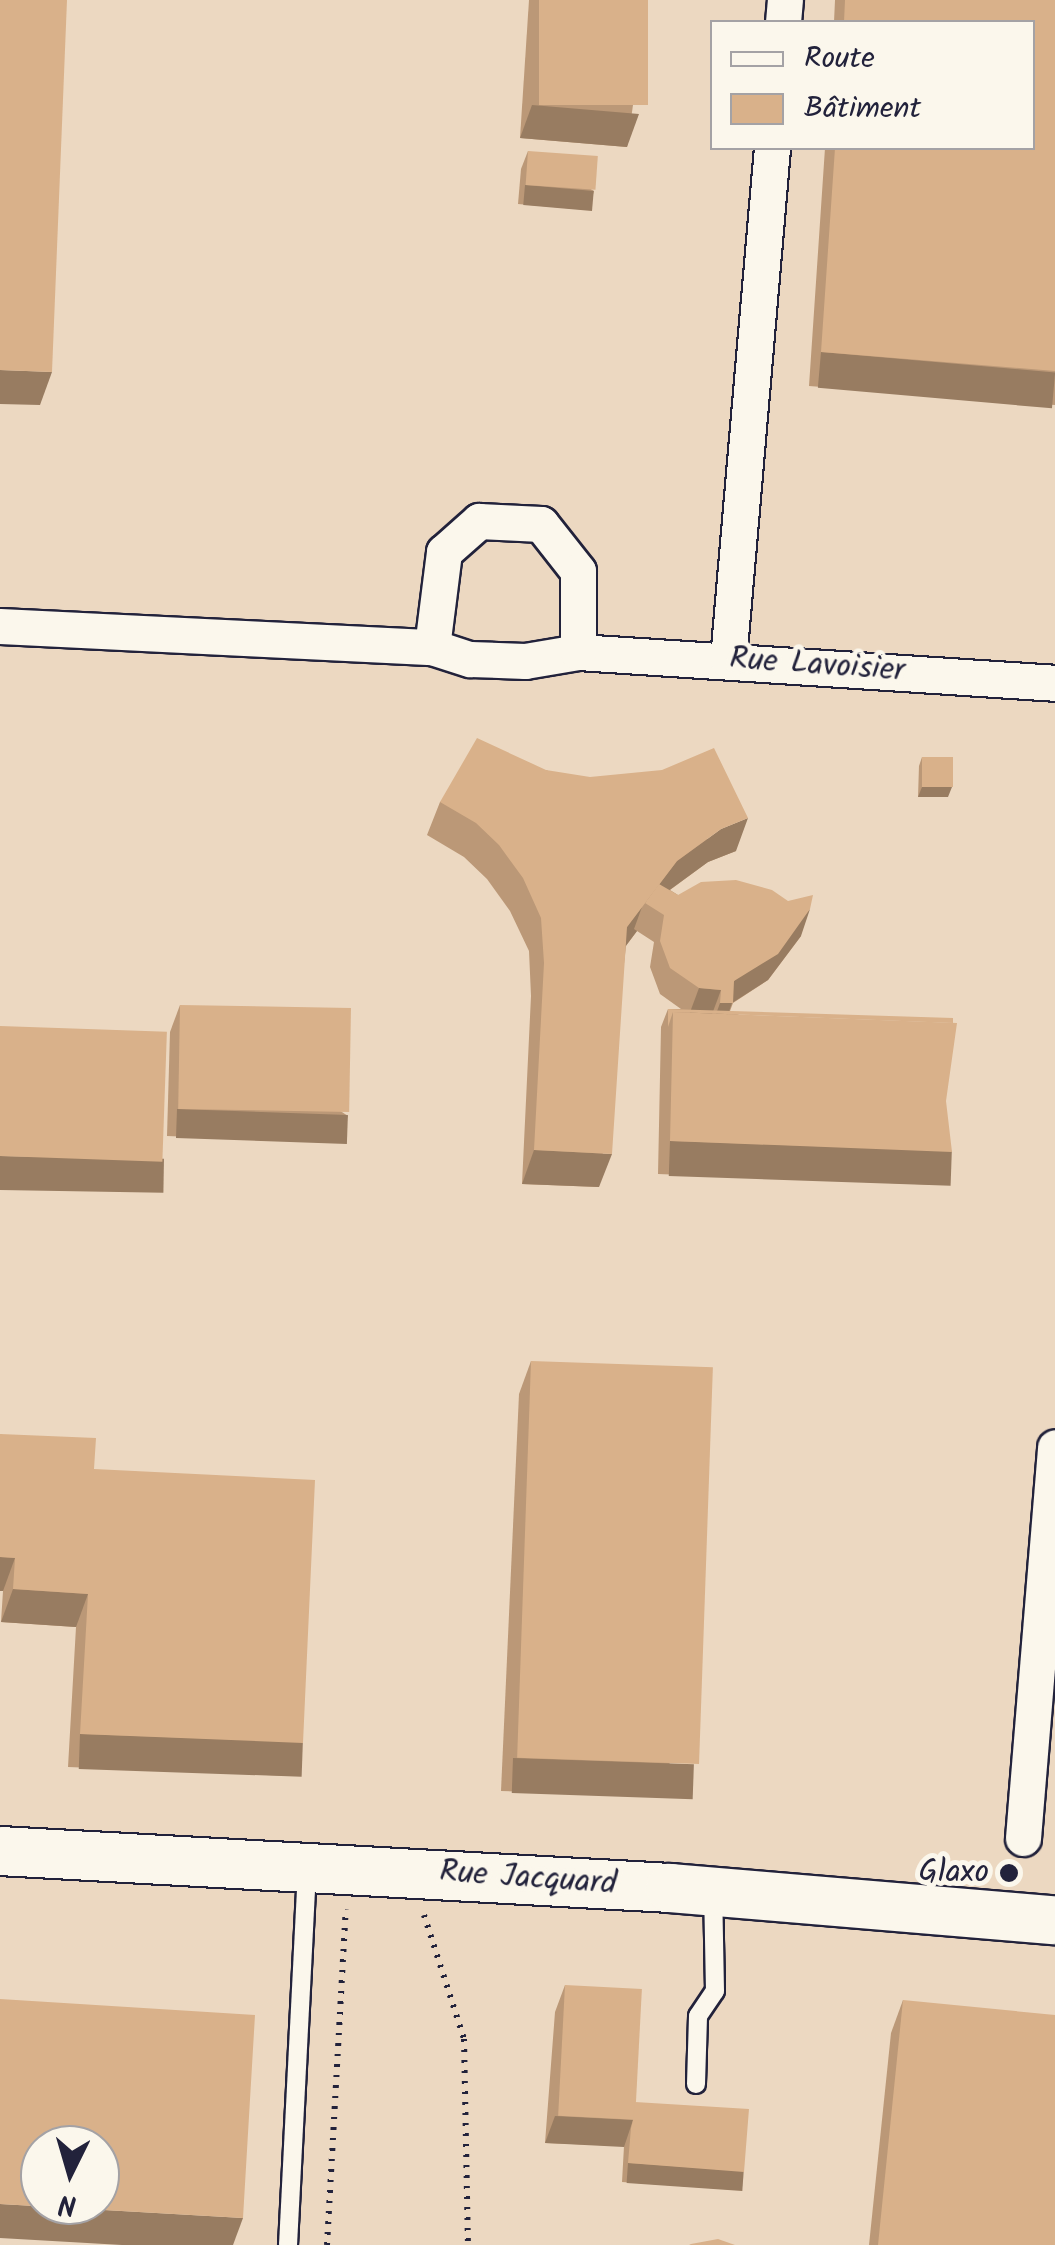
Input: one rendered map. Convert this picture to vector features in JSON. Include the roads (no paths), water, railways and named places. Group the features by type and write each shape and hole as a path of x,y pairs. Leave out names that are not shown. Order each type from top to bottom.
{"street":[{"path":"728,660 772,150"},
{"path":"432,647 444,552 479,521 541,524 578,571 578,652"},
{"name":"Rue Lavoisier","path":"0,626 432,647 488,660 524,661 578,652 1055,683"},
{"path":"1023,1838 1055,1446"},
{"name":"Rue Jacquard","path":"0,1850 713,1891 1055,1920"}],"lane":[{"path":"288,2245 328,1868"},
{"path":"696,2084 698,2016 715,1991 713,1891"}],"place":[{"name":"Glaxo","path":"1009,1873"}]}
